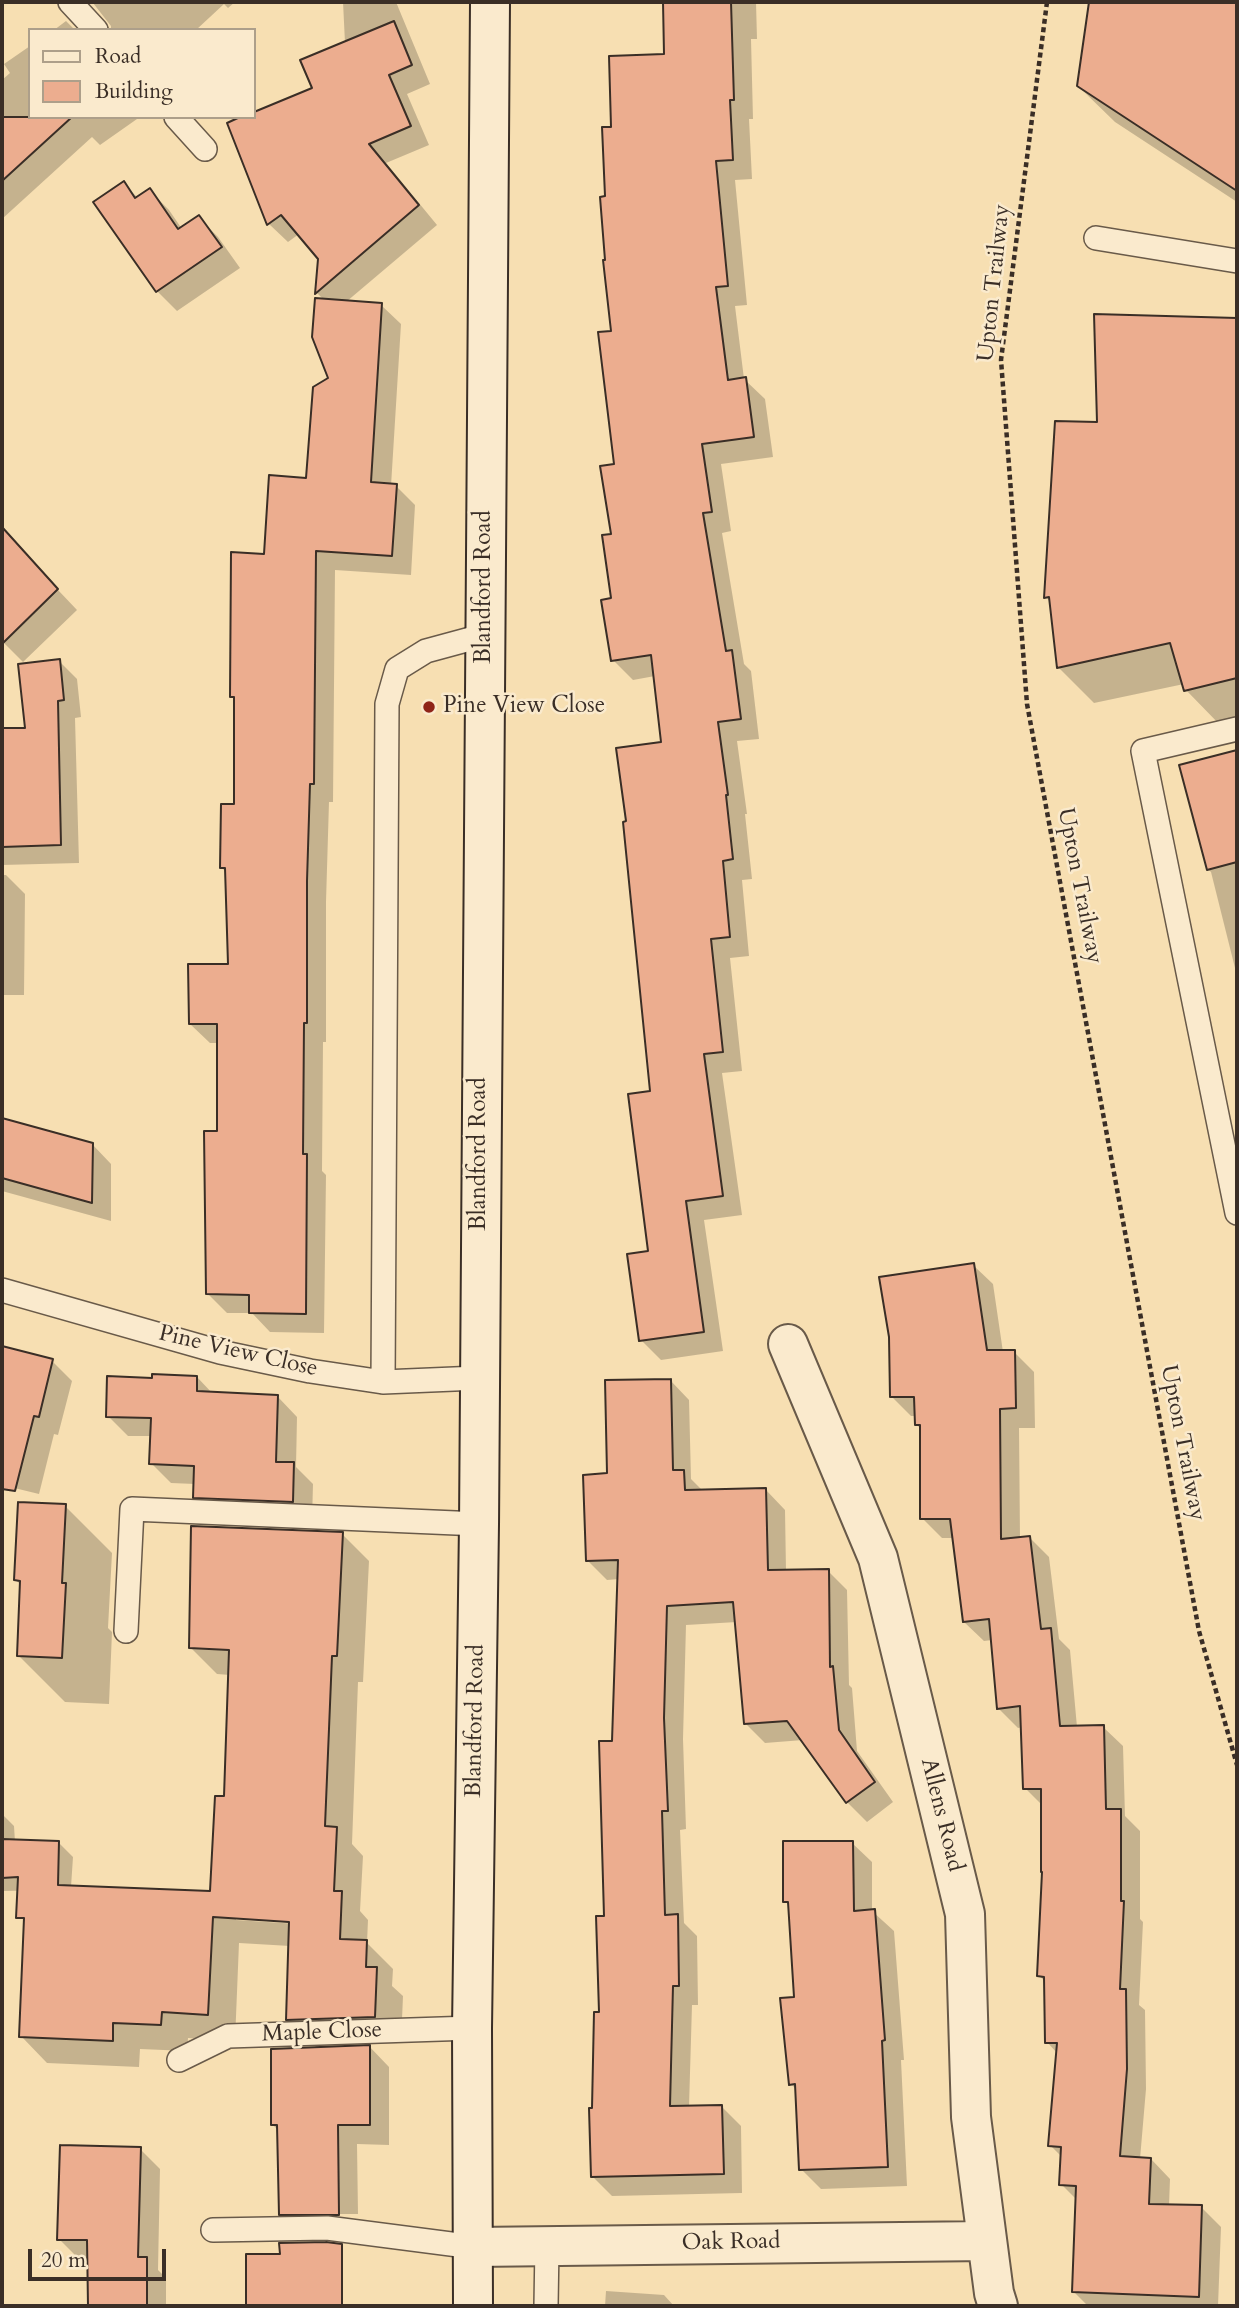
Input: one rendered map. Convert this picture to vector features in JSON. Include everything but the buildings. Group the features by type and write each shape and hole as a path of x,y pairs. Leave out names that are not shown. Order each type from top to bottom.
{"main road":[{"name":"Blandford Road","path":"473,2306 472,2028 479,1524 489,2"},
{"name":"Allens Road","path":"789,1344 878,1558 965,1914 971,2117 994,2293 998,2306"},
{"name":"Oak Road","path":"474,2247 987,2241"}],"lane":[{"path":"70,2 94,28"},
{"path":"178,119 205,149"},
{"path":"1096,238 1237,261"},
{"path":"383,1382 387,704 397,669 426,651 485,635"},
{"path":"1237,729 1143,751 1237,1213"},
{"name":"Pine View Close","path":"2,1290 220,1352 310,1371 383,1382 478,1378"},
{"path":"126,1631 132,1510 479,1524"},
{"name":"Maple Close","path":"179,2060 228,2036 472,2028"},
{"path":"213,2230 327,2228 474,2247"},
{"path":"546,2306 547,2245"}],"path":[{"name":"Upton Trailway","path":"1048,2 1001,360 1027,704 1199,1631 1237,1765"}],"place":[{"name":"Pine View Close","path":"429,707"}]}
